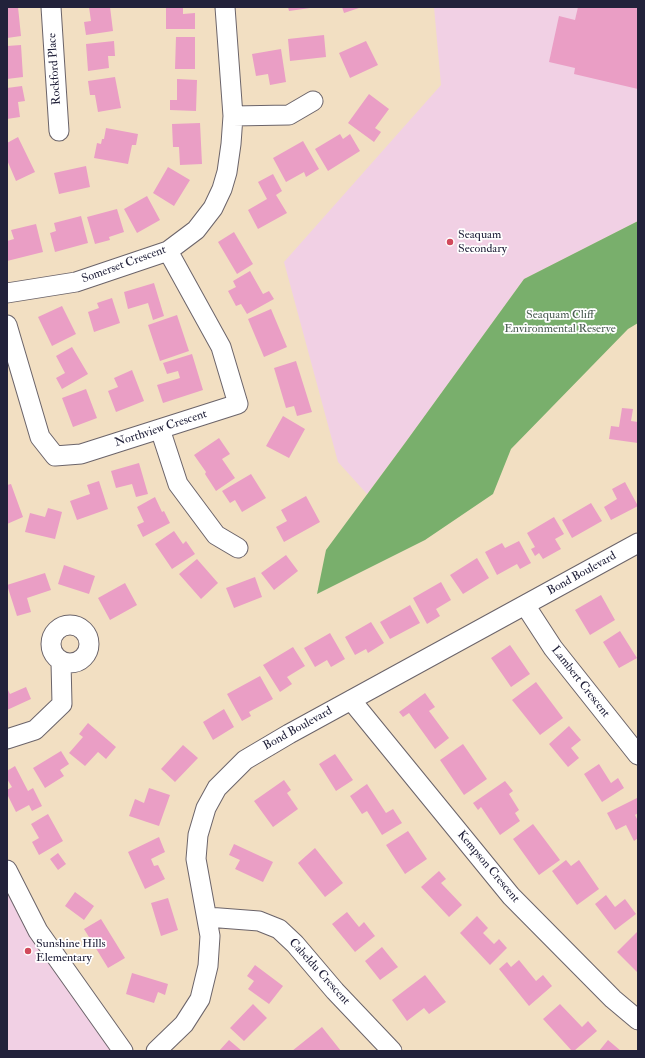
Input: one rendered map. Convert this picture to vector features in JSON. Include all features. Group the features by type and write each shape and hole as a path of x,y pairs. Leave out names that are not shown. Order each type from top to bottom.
{"street":[{"name":"Rockford Place","path":"51,7 59,131"},
{"name":"Somerset Crescent","path":"7,293 76,282 168,251 196,230 213,208 222,189 227,172 233,116 225,7"},
{"path":"233,116 289,115 313,101"},
{"name":"Northview Crescent","path":"7,325 40,437 56,456 81,454 238,404 221,347 168,251"},
{"path":"160,429 178,484 216,535 238,548"},
{"name":"Bond Boulevard","path":"156,1051 184,1024 200,999 208,966 210,936 196,859 198,835 206,808 217,788 245,760 289,734 638,543"},
{"name":"Lambert Crescent","path":"525,605 553,648 638,755"},
{"path":"7,739 35,730 62,704 61,662"},
{"name":"Kempson Crescent","path":"351,700 511,896 612,999 638,1020"},
{"path":"7,870 38,931 123,1051"},
{"name":"Cabeldu Crescent","path":"206,917 259,921 279,929 296,944 335,990 392,1051"}],"shaded area":[{"name":"Seaquam Secondary","path":"434,7 638,7 638,221 524,279 367,494 338,462 284,262 441,85"},
{"name":"Sunshine Hills Elementary","path":"7,878 112,1051 7,1051"}],"green space":[{"name":"Seaquam Cliff Environmental Reserve","path":"638,221 638,323 628,329 511,449 493,494 425,540 317,594 326,550 524,279"}],"building":[{"path":"7,7 18,7 21,36 7,38"},
{"path":"89,7 110,7 113,31 86,35 84,22 91,21"},
{"path":"166,7 183,7 183,14 195,13 195,29 166,29"},
{"path":"288,7 310,7 310,8 289,11"},
{"path":"342,7 362,7 344,13"},
{"path":"578,7 638,7 638,89 574,74 575,68 549,62 559,16 575,20"},
{"path":"324,35 326,57 290,61 288,39"},
{"path":"176,37 195,37 195,69 175,69"},
{"path":"114,41 115,56 108,56 109,68 88,71 86,44"},
{"path":"366,41 378,65 350,78 339,53"},
{"path":"21,45 23,77 7,79 7,46"},
{"path":"281,49 286,82 270,85 268,74 256,76 252,54"},
{"path":"115,77 121,108 98,112 95,95 90,95 88,81"},
{"path":"177,79 197,80 196,111 170,110 170,100 177,100"},
{"path":"22,86 25,101 18,102 20,117 7,119 7,88"},
{"path":"369,94 389,109 375,128 381,132 374,142 348,123"},
{"path":"200,123 202,164 180,165 179,147 173,147 172,124"},
{"path":"106,128 138,134 136,145 132,145 128,164 94,158 97,143 101,144 102,139 104,139"},
{"path":"340,134 343,139 350,134 360,151 328,171 315,149"},
{"path":"18,137 35,172 16,181 7,160 7,143"},
{"path":"303,141 319,169 306,177 304,172 286,182 273,158"},
{"path":"86,166 90,187 59,194 54,173"},
{"path":"168,167 190,180 174,206 153,193"},
{"path":"273,174 282,191 276,195 287,213 258,229 248,210 267,199 258,182"},
{"path":"147,196 160,220 137,233 124,209"},
{"path":"117,209 124,232 109,237 110,240 95,244 87,217"},
{"path":"81,216 88,243 55,252 50,233 56,231 54,223"},
{"path":"36,224 43,252 7,261 7,241 14,239 11,230"},
{"path":"234,232 253,264 237,274 218,242"},
{"path":"250,271 263,294 269,291 274,299 247,314 241,304 236,306 228,291 236,287 233,281"},
{"path":"154,283 164,316 153,320 148,303 128,309 124,292"},
{"path":"112,298 120,323 94,332 88,312 99,308 97,303"},
{"path":"62,306 76,334 52,346 38,317"},
{"path":"271,309 287,347 264,357 248,319"},
{"path":"177,315 189,351 160,361 148,325"},
{"path":"72,347 88,374 62,389 56,378 65,373 56,356"},
{"path":"192,354 203,390 163,403 157,385 180,378 178,371 167,374 163,363"},
{"path":"296,361 312,412 297,416 294,406 286,408 274,368"},
{"path":"132,370 144,401 116,412 108,391 118,387 114,378"},
{"path":"86,389 97,418 73,427 62,398"},
{"path":"622,408 633,409 631,421 638,422 638,443 609,439 611,426 619,427"},
{"path":"283,416 305,429 289,458 266,446"},
{"path":"219,438 230,454 222,459 235,478 216,491 205,474 206,472 194,455"},
{"path":"139,463 148,494 136,497 132,484 116,488 111,471"},
{"path":"251,474 266,498 242,512 235,500 230,503 222,491"},
{"path":"99,481 108,509 77,520 70,501 90,494 87,485"},
{"path":"625,482 638,506 611,520 604,507 617,499 612,489"},
{"path":"11,484 23,517 7,524 7,485"},
{"path":"306,496 320,522 284,542 276,527 287,521 281,510"},
{"path":"155,497 162,512 164,511 170,523 143,537 137,525 144,522 137,507"},
{"path":"591,503 602,521 572,538 562,520"},
{"path":"48,508 62,512 55,539 25,532 30,513 45,517"},
{"path":"554,517 564,534 555,539 561,549 543,559 539,553 535,556 531,549 535,547 527,533"},
{"path":"174,531 183,544 186,541 195,554 172,569 155,544"},
{"path":"519,541 531,563 520,569 517,564 497,575 485,552 502,543 505,548"},
{"path":"286,555 298,571 274,590 261,573"},
{"path":"477,558 489,578 463,594 450,575"},
{"path":"197,559 218,583 201,599 179,574"},
{"path":"64,565 95,576 89,594 58,584"},
{"path":"45,573 51,590 27,598 31,612 17,616 7,585"},
{"path":"255,577 262,597 234,608 226,588"},
{"path":"441,582 451,600 436,609 440,616 427,624 413,598"},
{"path":"125,583 137,605 110,620 98,598"},
{"path":"601,595 615,620 590,635 575,610"},
{"path":"410,605 420,623 390,639 380,622"},
{"path":"371,622 384,643 368,653 366,649 355,655 345,637"},
{"path":"620,631 637,658 619,668 603,642"},
{"path":"330,633 345,659 331,667 327,660 315,667 304,648"},
{"path":"510,645 530,674 511,687 491,658"},
{"path":"293,647 305,666 287,677 292,684 280,692 263,665"},
{"path":"260,676 273,699 249,712 251,716 242,721 227,694"},
{"path":"536,682 563,718 540,735 512,700"},
{"path":"26,687 31,699 7,710 7,688 10,694"},
{"path":"425,693 435,707 429,711 449,738 435,749 409,713 403,717 399,712"},
{"path":"224,709 234,727 213,740 203,722"},
{"path":"88,723 116,747 106,759 98,752 85,766 69,753 83,737 79,734"},
{"path":"569,726 581,740 571,748 579,758 568,767 549,744"},
{"path":"463,744 487,779 464,795 440,760"},
{"path":"183,745 198,758 175,782 161,769"},
{"path":"61,751 69,764 60,770 64,776 45,788 33,768"},
{"path":"335,754 353,780 336,791 319,764"},
{"path":"599,764 611,783 618,778 624,788 602,802 584,774"},
{"path":"15,766 28,791 33,788 42,806 32,811 29,805 16,812 7,794 7,790 12,787 7,779 7,771"},
{"path":"284,780 291,790 287,793 298,809 273,827 254,801"},
{"path":"505,781 513,791 509,794 519,810 515,813 520,821 500,835 481,807 478,810 473,803"},
{"path":"367,784 386,813 393,809 402,823 382,835 367,811 362,814 350,796"},
{"path":"149,788 170,795 159,826 129,816 135,799 144,803"},
{"path":"637,798 638,813 635,815 638,821 638,838 634,841 626,825 616,830 607,813"},
{"path":"48,814 63,841 39,855 32,842 39,838 31,824"},
{"path":"533,824 560,860 539,875 513,839"},
{"path":"408,831 427,859 405,874 386,845"},
{"path":"159,837 165,852 151,859 154,866 158,865 165,879 145,889 128,852"},
{"path":"234,844 273,862 263,882 235,869 240,860 229,855"},
{"path":"315,848 343,883 325,897 298,863"},
{"path":"58,853 66,864 58,870 50,859"},
{"path":"566,860 571,866 579,860 599,889 577,905 552,871"},
{"path":"439,871 446,879 441,883 462,905 449,917 421,887"},
{"path":"75,892 94,906 84,920 65,906"},
{"path":"606,895 615,907 625,899 636,914 615,930 595,904"},
{"path":"168,898 178,930 161,936 151,903"},
{"path":"347,912 359,927 364,922 375,936 355,952 332,924"},
{"path":"477,916 488,928 483,933 494,944 499,939 507,948 490,965 460,933"},
{"path":"101,919 125,958 108,968 84,929"},
{"path":"638,931 638,973 617,952"},
{"path":"382,947 398,967 380,980 365,961"},
{"path":"519,960 536,981 543,975 552,986 529,1006 499,969 507,962 511,967"},
{"path":"255,965 283,986 269,1004 248,989 254,981 247,976"},
{"path":"132,973 168,984 165,995 158,992 154,1003 126,994"},
{"path":"425,975 446,1002 429,1014 424,1008 407,1021 392,1000"},
{"path":"253,1004 267,1018 244,1041 230,1028"},
{"path":"560,1004 582,1027 588,1021 597,1031 574,1051 572,1051 543,1019"},
{"path":"322,1027 341,1051 292,1051"},
{"path":"229,1040 242,1051 219,1051"},
{"path":"608,1040 621,1051 599,1051"}],"place":[{"name":"Seaquam Secondary","path":"450,242"},
{"name":"Sunshine Hills Elementary","path":"28,951"}]}
